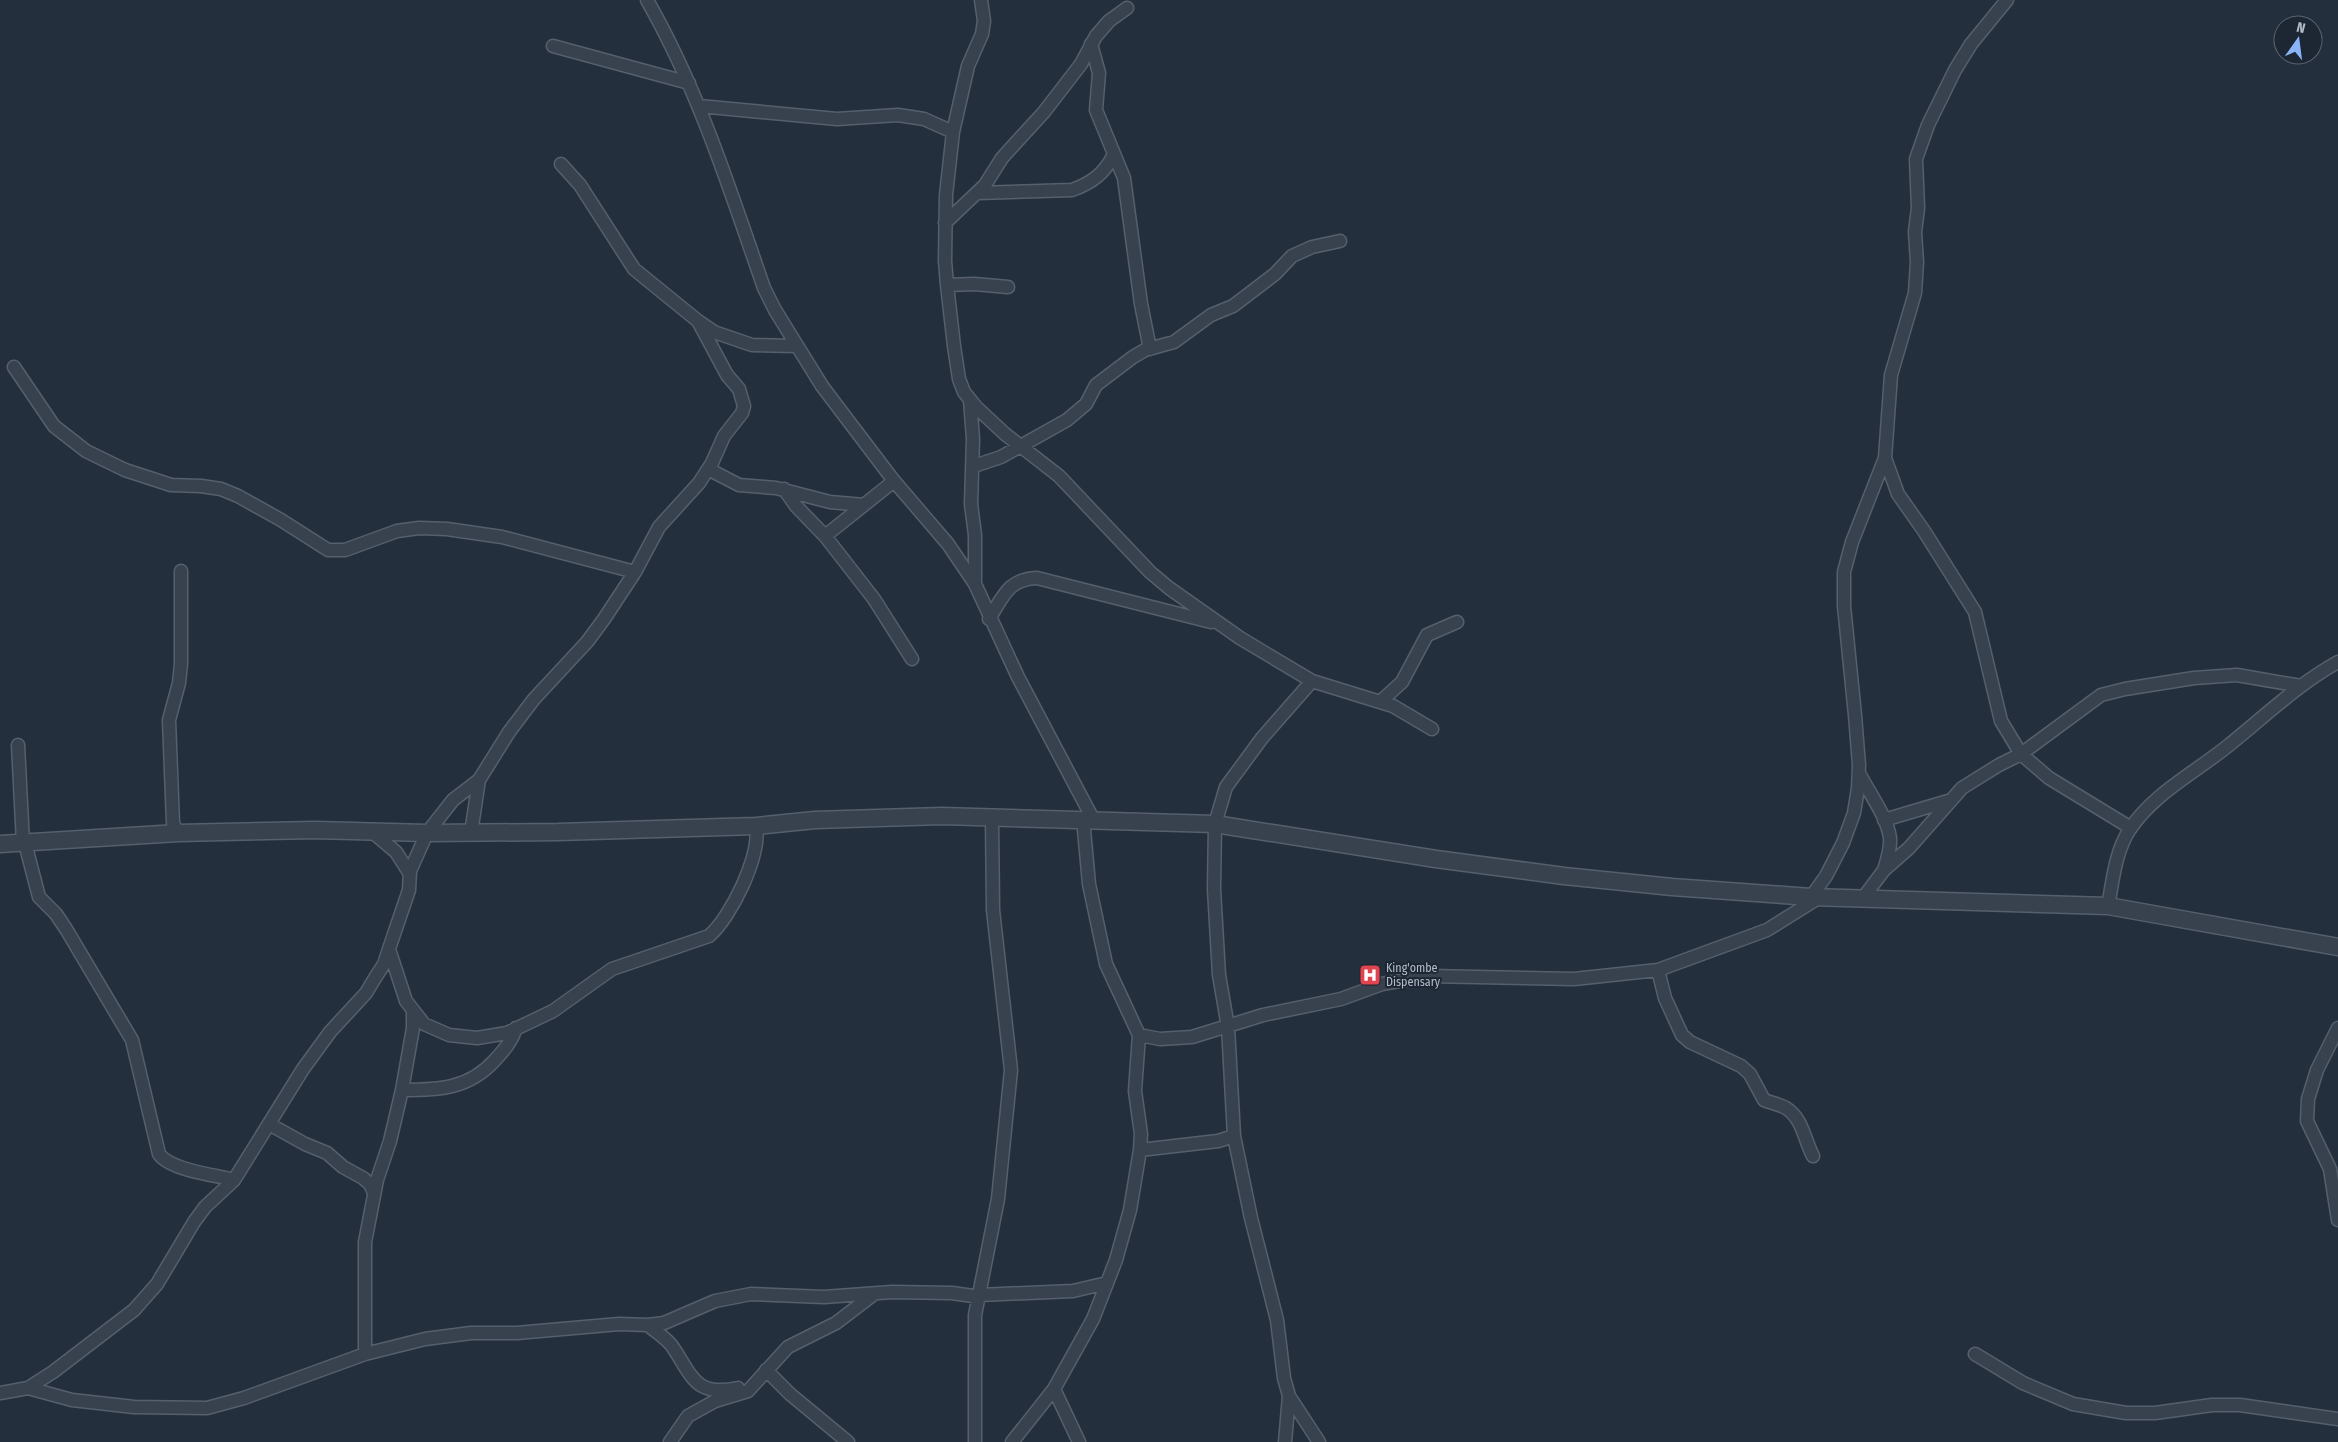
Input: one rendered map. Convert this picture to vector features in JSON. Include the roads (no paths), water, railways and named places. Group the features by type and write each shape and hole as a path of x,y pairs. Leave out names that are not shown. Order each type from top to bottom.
{"street":[{"path":"647,0 689,83 718,154 764,288 775,310 822,386 894,481 948,544 975,584 989,619 1088,819 1089,884 1106,964 1138,1035 1135,1091 1140,1150 1130,1210 1094,1319 1054,1389 1012,1442"},
{"path":"980,0 984,21 982,34 968,66 953,132 946,195 944,261 959,379 970,400 1021,446 1059,476 1154,576 1220,624 1284,666 1312,681 1380,702 1408,713 1432,729"},
{"path":"1138,1035 1180,1038 1228,1027 1270,1014 1341,999 1382,984 1408,978 1428,976 1574,979 1630,975 1658,970 1767,930 1815,897 1843,843 1854,813 1859,773 1856,715 1844,606 1844,572 1852,542 1885,458 1891,375 1917,283 1915,232 1918,208 1916,159 1928,124 1955,70 1971,44 2007,0"},
{"path":"946,222 985,185 1002,158 1044,112 1081,64 1091,44 1109,21 1127,8"},
{"path":"1091,44 1099,74 1096,110 1124,178 1150,349"},
{"path":"553,46 689,83"},
{"path":"698,106 837,119 898,115 924,120 953,132"},
{"path":"977,193 1072,190 1087,185 1100,175 1114,154"},
{"path":"561,164 580,185 637,272 698,321 714,332 752,345 796,346"},
{"path":"974,466 996,459 1021,446 1080,410 1086,404 1096,385 1133,357 1150,349 1174,342 1211,315 1233,306 1297,253 1340,241"},
{"path":"947,285 974,284 1008,287"},
{"path":"0,1393 28,1388 104,1334 148,1296 167,1270 194,1222 204,1208 234,1180 330,1032 366,993 384,964 409,890 410,874 427,833 453,800 479,780 526,708 587,642 635,572 659,527 691,493 708,469 720,444 739,418 744,406 740,389 726,375 698,321"},
{"path":"14,367 54,426 86,451 125,470 171,485 221,489 282,520 328,550 345,550 397,531 419,528 447,529 502,537 635,572"},
{"path":"970,400 974,466 971,504 975,584"},
{"path":"1885,458 1898,494 1929,538 1975,612 2001,721 2021,754 2049,778 2131,828"},
{"path":"708,469 739,485 784,489 830,502 864,505"},
{"path":"825,536 894,481"},
{"path":"784,489 796,506 825,536 874,599 912,659"},
{"path":"178,833 173,823 169,720 179,683 181,664 180,571"},
{"path":"989,619 1015,582 1037,578 1220,624"},
{"path":"1380,702 1402,682 1428,635 1458,622"},
{"path":"2108,906 2119,851 2131,828 2177,783 2224,749 2301,686 2338,662"},
{"path":"1863,898 1884,870 1909,848 1948,801 1962,788 1979,776 2021,754 2101,695 2125,689 2194,678 2238,676 2301,686"},
{"path":"1312,681 1262,738 1230,779 1222,796 1214,824 1215,928 1219,975 1228,1027 1234,1136 1251,1218 1277,1320 1283,1371 1289,1396 1319,1442"},
{"path":"18,745 24,843 39,897 56,914 66,929 132,1040 159,1154 163,1159 179,1166 234,1180"},
{"path":"1859,773 1884,820 1890,838 1890,850 1884,870"},
{"path":"471,833 479,780"},
{"path":"1884,820 1948,801"},
{"path":"0,844 178,833 370,830 471,833 756,826 815,820 942,816 1214,824 1436,860 1564,876 1815,897 2108,906 2338,947"},
{"path":"975,1442 975,1324 998,1199 1011,1070 993,910 992,818"},
{"path":"389,949 402,991 413,1012 432,1029 463,1037 487,1038 507,1033 565,1004 612,969 708,936 719,927 740,888 758,837 756,826"},
{"path":"370,830 396,852 410,874"},
{"path":"1658,970 1665,998 1682,1036 1690,1042 1741,1066 1750,1074 1764,1100 1785,1107 1793,1113 1800,1122 1813,1156"},
{"path":"365,1354 365,1242 374,1193 390,1141 402,1090 413,1028 413,1012"},
{"path":"402,1090 447,1088 480,1075 511,1043 516,1028"},
{"path":"2338,1028 2317,1070 2308,1099 2307,1121 2330,1169 2338,1220"},
{"path":"269,1124 305,1144 327,1153 344,1167 363,1178 370,1184 374,1193"},
{"path":"1140,1150 1218,1141 1234,1136"},
{"path":"28,1388 72,1400 134,1407 208,1408 244,1398 365,1354 425,1339 471,1333 517,1333 619,1324 648,1325 678,1318 715,1301 751,1294 824,1297 952,1293 980,1296 1064,1292 1094,1287 1107,1282"},
{"path":"670,1442 680,1426 693,1413 715,1402 743,1393 753,1386 788,1347 836,1323 874,1294"},
{"path":"648,1325 671,1345 690,1376 699,1385 714,1391 753,1386"},
{"path":"1975,1354 2023,1383 2073,1404 2126,1413 2155,1413 2212,1405 2240,1405 2338,1419"},
{"path":"766,1370 784,1388 848,1442"},
{"path":"1054,1389 1078,1442"},
{"path":"1284,1442 1289,1396"}],"place":[{"name":"King'ombe Dispensary","path":"1370,975"}]}
